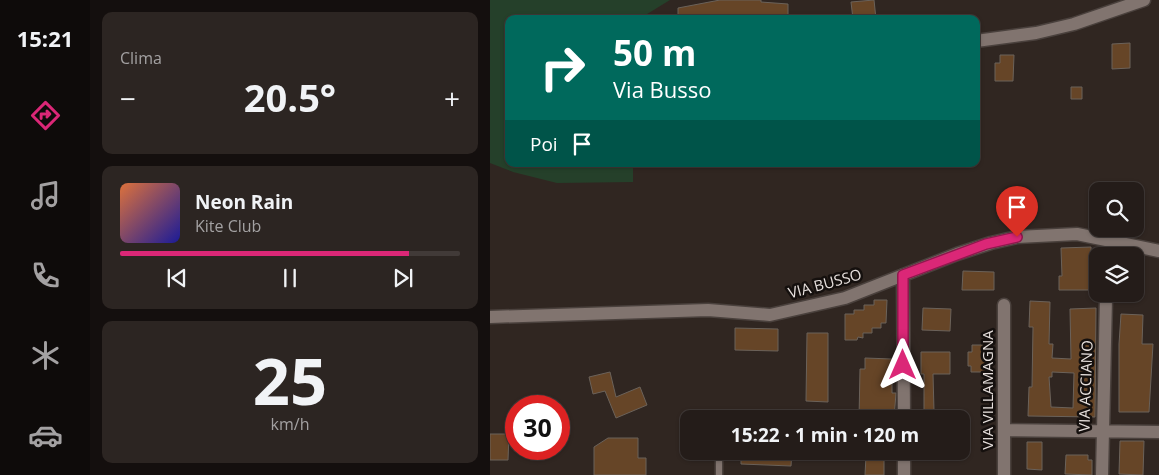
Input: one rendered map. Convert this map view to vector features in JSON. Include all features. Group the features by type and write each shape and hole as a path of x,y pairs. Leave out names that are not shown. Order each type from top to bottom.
{"street":[{"path":"980,41 1036,34 1074,24 1144,0"},
{"name":"VIA BUSSO","path":"490,317 702,310 765,315 845,298 991,243 1043,235 1077,234 1159,251"},
{"path":"903,275 904,410"},
{"name":"VIA ACCIANO","path":"1102,475 1101,432 1106,302"},
{"name":"VIA VILLAMAGNA","path":"1004,306 1004,475"},
{"path":"1004,430 1159,432"},
{"path":"904,460 904,475"}],"lane":[{"path":"719,460 719,475"}],"green space":[{"path":"490,0 670,0 646,15 505,15 505,167 633,167 633,182 557,183 513,172 490,163"}],"building":[{"path":"720,0 761,0 761,2 788,4 788,15 678,15 678,8"},
{"path":"874,0 876,15 853,15 851,2"},
{"path":"1130,43 1130,68 1112,69 1112,44"},
{"path":"1000,55 1014,55 1013,81 995,81 995,63 1000,63"},
{"path":"1071,87 1082,87 1082,99 1071,99"},
{"path":"1089,247 1089,290 1059,290 1059,276 1062,276 1061,248"},
{"path":"963,271 994,272 994,290 962,290"},
{"path":"874,300 887,300 886,323 881,323 881,328 872,328 872,333 863,333 863,338 858,337 857,340 845,340 845,314 854,314 854,310 864,310 864,305 874,305"},
{"path":"1030,301 1050,302 1049,344 1053,344 1052,358 1071,359 1070,309 1096,308 1095,417 1028,416 1029,387 1032,387 1033,327 1029,327","holes":["1052,372 1074,373 1073,408 1051,407 1049,377 1052,377"]},
{"path":"923,308 951,309 950,331 922,330"},
{"path":"1121,314 1143,315 1142,344 1153,344 1149,412 1119,412"},
{"path":"735,328 778,329 778,351 735,350"},
{"path":"807,333 828,333 828,402 806,401"},
{"path":"972,345 991,345 991,372 971,372 971,366 968,366 968,352 972,352"},
{"path":"921,352 950,352 950,374 933,374 934,410 924,410 924,374 921,374"},
{"path":"865,358 892,359 892,393 896,393 895,410 859,410 860,369 865,369"},
{"path":"610,372 616,397 640,387 647,405 616,418 605,391 593,394 589,377"},
{"path":"490,434 505,434 505,460 490,460"},
{"path":"608,438 638,438 638,458 646,458 646,475 594,475 594,447"},
{"path":"1120,441 1144,441 1143,475 1119,474"},
{"path":"1027,442 1042,442 1042,470 1027,469"},
{"path":"1066,455 1088,455 1088,460 1092,460 1092,475 1065,474"},
{"path":"741,460 791,460 791,466 741,464"},
{"path":"866,460 884,460 884,475 865,475"}],"route":[{"path":"903,365 903,275 986,244 1017,237"}]}
